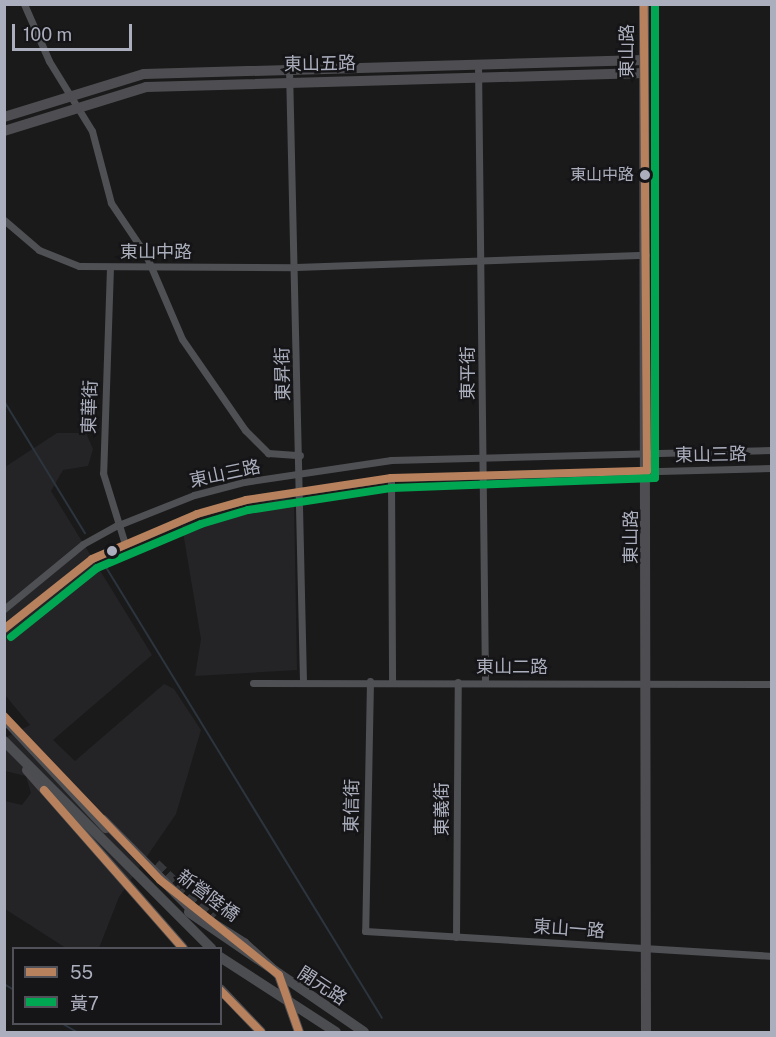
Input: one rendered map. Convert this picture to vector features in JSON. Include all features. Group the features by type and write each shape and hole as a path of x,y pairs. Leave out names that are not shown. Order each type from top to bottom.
{"main road":[{"name":"開元路","path":"4,716 185,909 224,941 364,1032"},
{"path":"4,743 210,947"},
{"name":"開元路","path":"222,958 336,1032"}],"street":[{"name":"東山三路","path":"24,4 68,94 92,130 111,202 150,266 182,339 224,404 268,453 300,455"},
{"name":"東山路","path":"644,4 648,683 646,1032"},
{"name":"東山五路","path":"4,117 68,94 144,75 644,60"},
{"name":"東平街","path":"478,64 483,260 485,682"},
{"name":"東昇街","path":"289,69 301,477 303,680"},
{"name":"東山五路","path":"4,131 76,105 147,87 290,81 644,73"},
{"name":"東山中路","path":"4,220 60,260 110,267 296,267 646,255"},
{"name":"東華街","path":"110,267 103,472 116,526 124,544"},
{"name":"東山三路","path":"4,609 83,544 116,526 194,495 244,482 301,477 391,460 771,450"},
{"name":"東山三路","path":"4,629 92,559 124,544 197,514 300,492 390,478 771,468"},
{"path":"390,478 392,681"},
{"name":"東山二路","path":"253,683 303,680 771,684"},
{"name":"東信街","path":"365,931 370,681"},
{"name":"東義街","path":"456,937 458,682"},
{"name":"開元路","path":"4,716 103,820"},
{"path":"4,743 182,947"},
{"name":"新營陸橋","path":"103,820 192,910 244,943 279,975 299,1032"},
{"name":"東山一路","path":"365,931 771,956"},
{"path":"222,991 261,1032"}],"shaded area":[{"path":"57,433 86,433 93,449 88,466 63,470 51,491 152,655 53,740 75,761 164,684 174,689 201,730 176,814 119,897 99,947 64,947 5,909 5,801 22,805 31,793 26,776 5,771 5,738 30,725 5,695 5,467"},
{"path":"286,497 294,503 297,670 195,676 201,639 182,526"}],"waterway":[{"path":"4,401 85,533"},
{"path":"104,564 382,1018"},
{"path":"4,984 12,989"},
{"path":"65,1025 77,1032"}],"tunnel":[{"path":"156,864 213,919"}],"transit line":[{"name":"55","path":"4,629 92,559 197,514 246,500 391,478 647,471 644,4"},
{"name":"黃7","path":"11,637 97,568 201,524 248,510 392,488 655,478 655,4"},
{"name":"55","path":"4,716 160,880 279,975 299,1032"},
{"name":"55","path":"44,790 182,947"},
{"name":"55","path":"222,992 261,1032"}],"place":[{"name":"東山中路","path":"645,175"}]}
